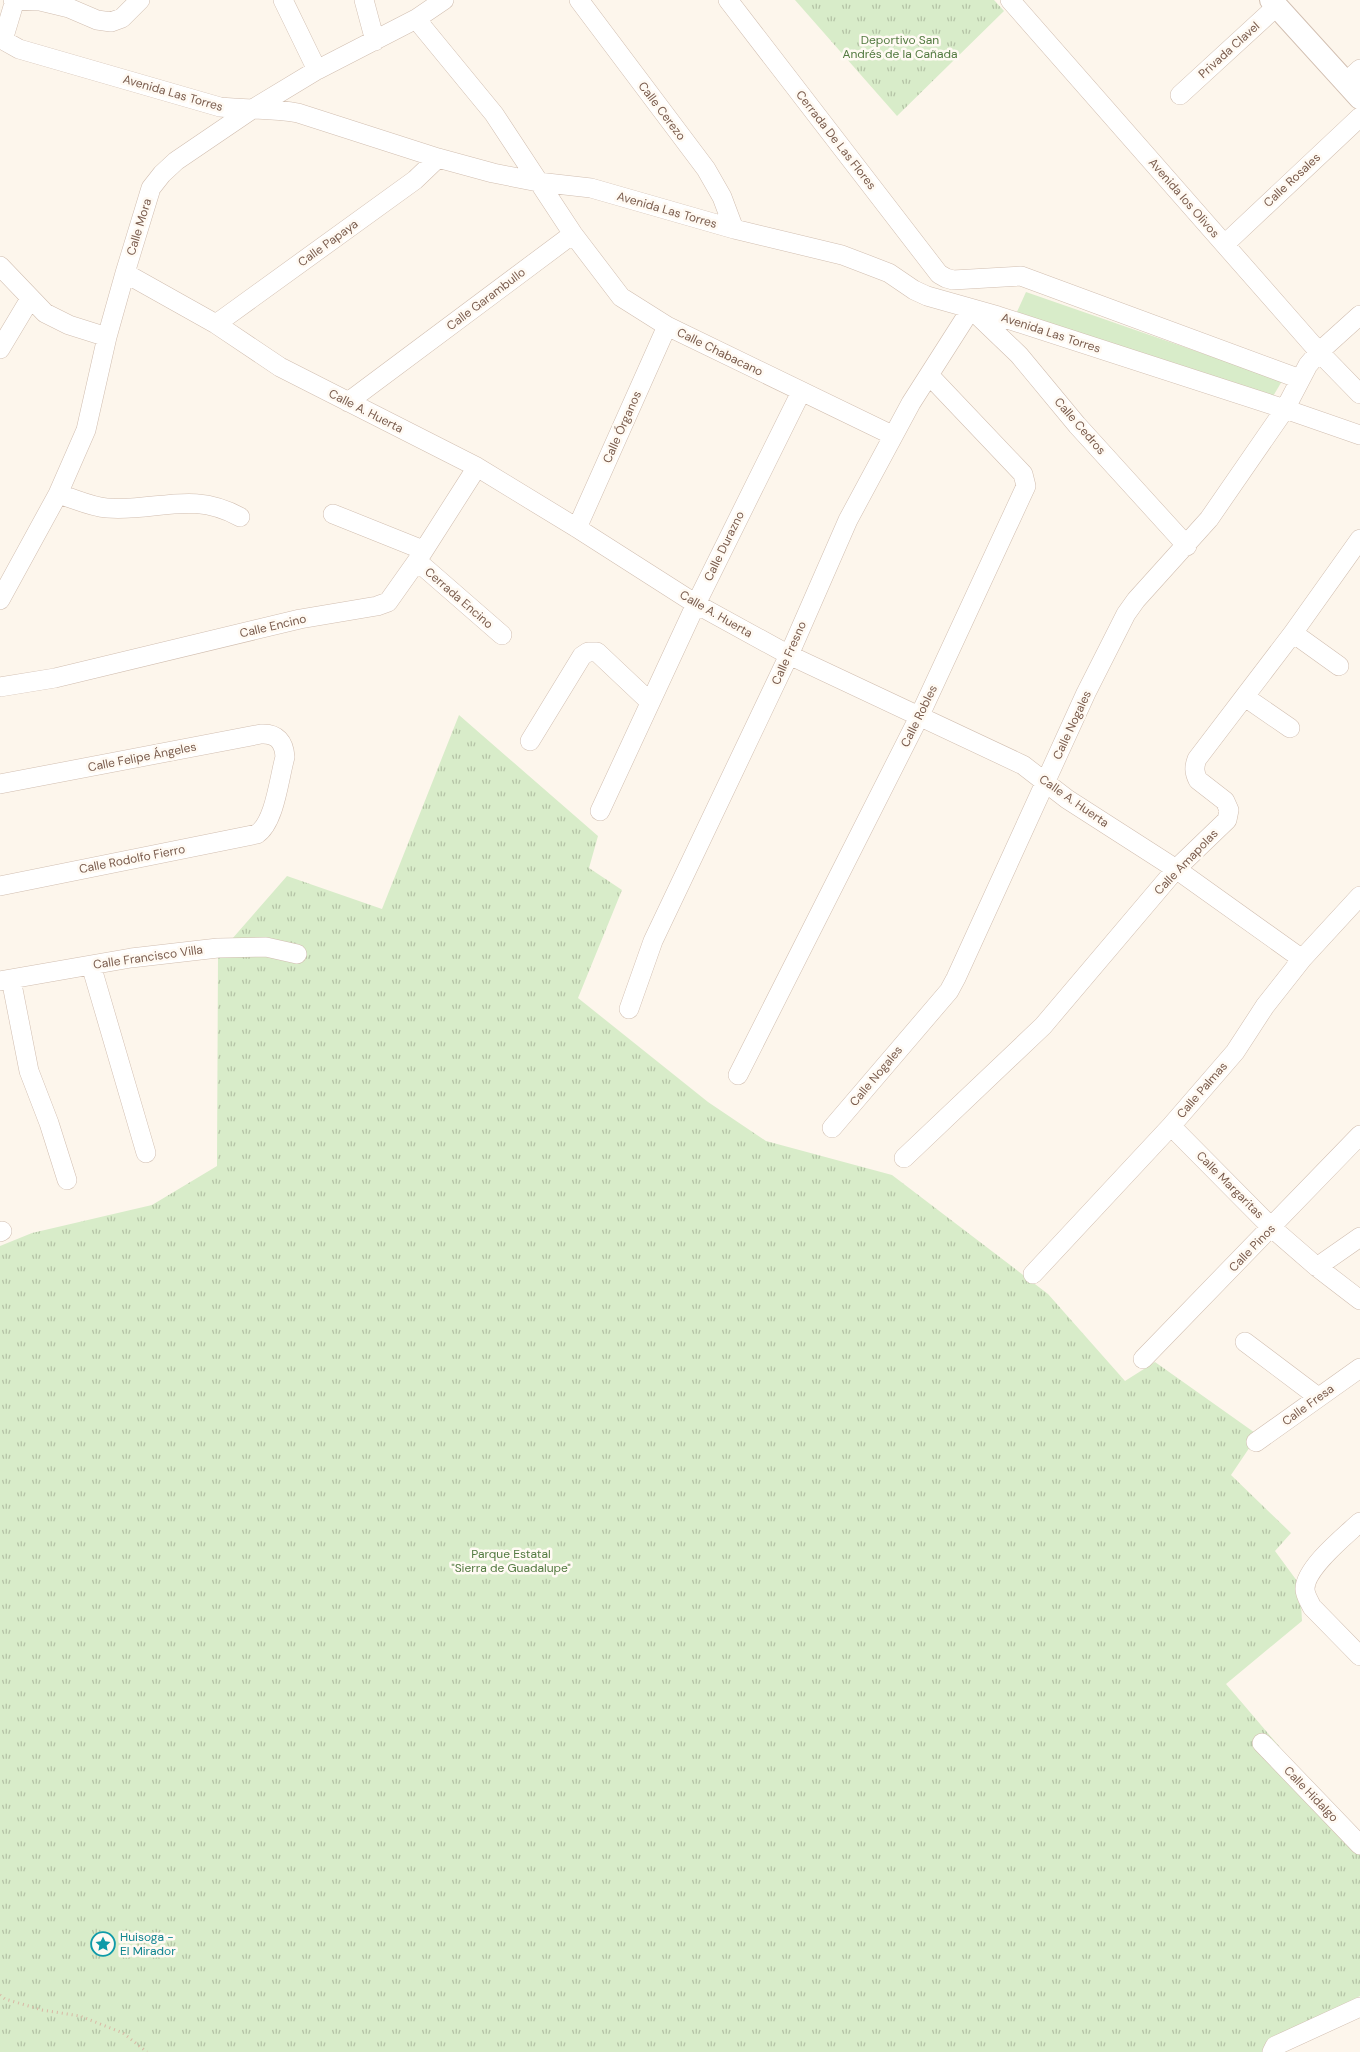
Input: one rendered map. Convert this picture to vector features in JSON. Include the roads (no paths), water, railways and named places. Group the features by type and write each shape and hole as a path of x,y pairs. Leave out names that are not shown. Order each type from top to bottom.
{"street":[{"name":"Avenida Las Torres","path":"140,0 122,18 111,22 97,20 69,8 40,1 15,0 1,41 19,49 220,107 251,110 277,109 298,113 438,158 493,173 538,182 591,188 734,229 861,261 889,273 914,290 948,303 971,308 1360,435"},
{"path":"283,0 318,70"},
{"path":"364,0 375,41"},
{"name":"Calle Mora","path":"1,591 28,550 58,494 86,430 107,337 151,188 176,161 251,110 318,70 416,19 444,0"},
{"name":"Calle Cerezo","path":"579,0 706,169 722,197 734,229"},
{"name":"Cerrada De Las Flores","path":"728,0 932,266 946,278 953,280 1020,276 1300,379"},
{"name":"Avenida los Olivos","path":"1010,0 1319,352 1360,394"},
{"path":"1274,3 1355,83"},
{"name":"Privada Clavel","path":"1180,95 1274,3"},
{"path":"416,19 494,114 574,234"},
{"name":"Calle Rosales","path":"1225,244 1360,117"},
{"name":"Calle Papaya","path":"216,324 415,180 438,158"},
{"name":"Calle Chabacano","path":"574,234 621,296 667,326 892,435"},
{"name":"Calle Garambullo","path":"348,402 574,234"},
{"path":"0,266 30,299 45,312 69,325 107,337"},
{"name":"Calle A. Huerta","path":"125,272 216,324 280,367 477,467 696,604 789,655 919,718 1023,765 1067,799 1176,869 1302,960"},
{"path":"0,349 30,299"},
{"name":"Calle Fresno","path":"629,1009 653,940 789,655 848,520 892,435 971,308"},
{"name":"Calle Cedros","path":"971,308 1019,355 1077,425 1187,546"},
{"name":"Calle Nogales","path":"832,1128 949,991 1086,693 1126,614 1136,600 1210,519 1285,409 1300,379 1319,352 1360,315"},
{"name":"Calle Órganos","path":"577,528 667,326"},
{"name":"Calle Robles","path":"738,1075 919,718 1026,486 1023,474 929,375"},
{"name":"Calle Durazno","path":"600,811 696,604 801,392"},
{"name":"Calle Encino","path":"0,687 55,678 300,619 377,606 388,602 477,467"},
{"path":"58,494 104,508 185,503 204,504 224,508 240,517"},
{"name":"Cerrada Encino","path":"333,514 420,556 502,635"},
{"name":"Calle Amapolas","path":"904,1158 1043,1026 1176,869 1227,820 1229,814 1225,801 1198,780 1194,770 1197,759 1293,634 1360,539"},
{"path":"1293,634 1339,666"},
{"path":"530,741 582,656 588,652 597,652 650,702"},
{"path":"1245,697 1290,728"},
{"name":"Calle Felipe Ángeles","path":"0,784 261,734 273,735 284,749 285,757 270,818 263,830"},
{"name":"Calle Rodolfo Fierro","path":"0,886 251,836 263,830"},
{"name":"Calle Palmas","path":"1032,1274 1172,1126 1235,1052 1265,1006 1302,960 1360,896"},
{"name":"Calle Francisco Villa","path":"6,980 131,958 218,948 266,947 297,954"},
{"path":"91,965 146,1153"},
{"path":"6,980 29,1071 49,1123 67,1180"},
{"name":"Calle Margaritas","path":"1172,1126 1272,1228 1317,1267 1360,1300"},
{"name":"Calle Pinos","path":"1143,1359 1272,1228 1360,1135"},
{"path":"1317,1267 1360,1237"},
{"path":"1245,1342 1318,1397"},
{"name":"Calle Fresa","path":"1256,1442 1360,1368"},
{"path":"1360,1522 1315,1566 1308,1576 1305,1588 1307,1598 1312,1607 1360,1656"},
{"name":"Calle Hidalgo","path":"1262,1743 1360,1845"},
{"path":"1272,2051 1275,2046 1360,2007"}],"place":[{"name":"Huisoga - El Mirador","path":"103,1944"}],"park label":[{"name":"Deportivo San Andrés de la Cañada","path":"900,47"},
{"name":"Parque Estatal \"Sierra de Guadalupe\"","path":"511,1561"}]}
